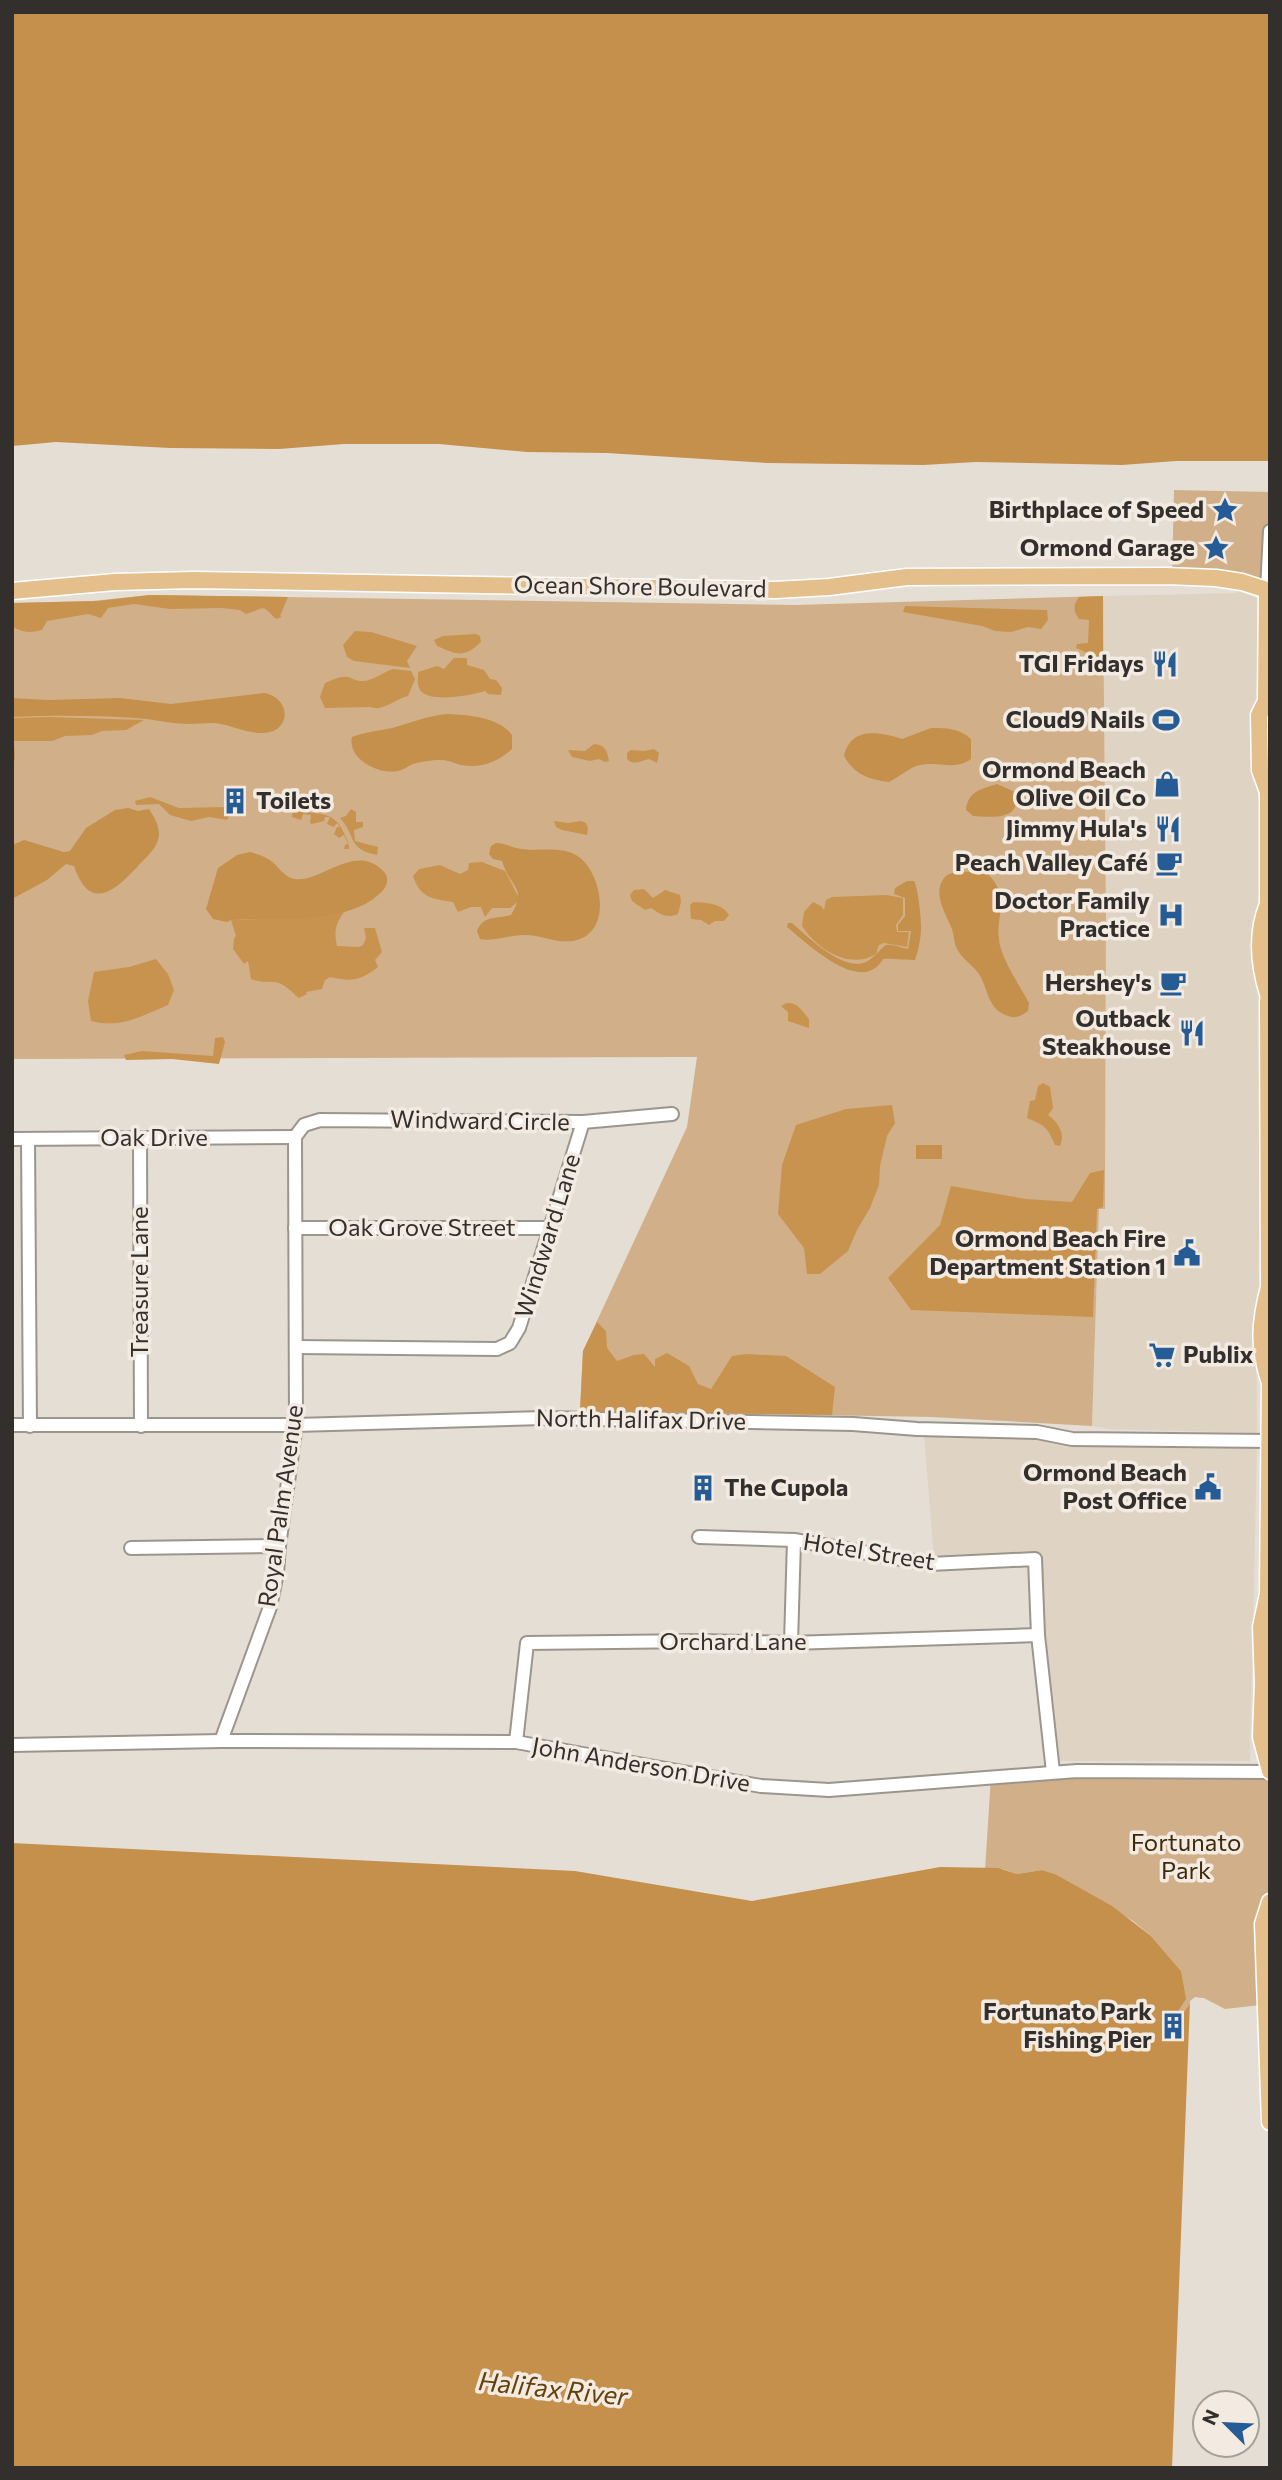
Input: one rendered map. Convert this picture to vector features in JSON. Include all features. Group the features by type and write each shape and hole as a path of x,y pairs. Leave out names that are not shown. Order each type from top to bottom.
{"main road":[{"name":"Ocean Shore Boulevard","path":"12,591 116,582 193,580 775,590 829,587 907,577 1216,578 1268,590"},
{"path":"1268,590 1268,704 1259,715 1260,770 1269,788 1269,906 1261,922 1261,970 1269,992 1269,1289 1262,1315 1262,1358 1269,1379 1269,1598 1261,1627 1263,1683 1267,1721 1270,1726"},
{"path":"1263,1683 1261,1737 1270,1772"},
{"path":"1270,1902 1263,1924 1270,2122"}],"street":[{"path":"1268,590 1270,531"},
{"name":"Windward Circle","path":"295,1137 304,1125 320,1120 583,1122 672,1114"},
{"name":"Windward Lane","path":"296,1347 497,1349 510,1343 519,1328 583,1122"},
{"name":"Oak Drive","path":"12,1139 295,1137"},
{"name":"Royal Palm Avenue","path":"221,1741 270,1607 277,1573 296,1425 295,1137"},
{"path":"28,1139 30,1426"},
{"name":"Treasure Lane","path":"140,1139 141,1426"},
{"name":"Oak Grove Street","path":"295,1228 550,1228"},
{"name":"North Halifax Drive","path":"12,1425 296,1425 543,1418 853,1424 917,1429 1037,1432 1072,1439 1269,1441"},
{"name":"Hotel Street","path":"699,1537 794,1539 930,1564 1035,1559 1038,1635 1054,1772"},
{"path":"791,1643 794,1539"},
{"path":"131,1548 279,1546"},
{"name":"Orchard Lane","path":"516,1742 527,1643 700,1640 791,1643 1038,1635"},
{"name":"John Anderson Drive","path":"12,1745 221,1741 516,1742 761,1786 829,1790 1054,1772 1270,1772"}],"shaded area":[{"path":"1238,591 1261,600 1263,1283 1256,1314 1257,1433 1109,1429 1092,1426 1099,1209 1105,1208 1103,596"},
{"path":"150,595 288,597 280,616 282,617 276,619 263,608 246,614 240,610 221,608 170,609 134,604 108,608 101,618 88,614 47,621 42,630 38,631 23,631 12,626 12,603 98,601"},
{"path":"1103,596 1103,668 1100,669 1094,658 1076,648 1077,644 1088,643 1089,620 1079,619 1074,608 1079,597"},
{"path":"905,606 1047,610 1048,620 1041,629 1028,627 1011,632 995,631 982,626 903,612"},
{"path":"355,631 371,632 417,646 407,661 410,668 354,661 347,657 343,645"},
{"path":"443,636 480,636 481,642 465,653 437,646 434,640"},
{"path":"454,658 467,658 467,665 484,670 490,679 496,680 502,688 501,695 488,694 485,691 463,696 436,697 419,689 418,672 437,666 444,669"},
{"path":"393,669 411,671 415,679 408,696 380,708 325,708 320,697 325,683 345,677 358,681 369,680"},
{"path":"12,718 144,720 126,730 65,736 52,741 14,741 15,758 12,768"},
{"path":"594,744 605,749 609,761 572,757 568,750 585,751"},
{"path":"654,749 659,753 657,763 649,759 635,763 627,759 627,753 631,750"},
{"path":"150,797 179,808 223,807 230,814 227,820 209,817 191,821 170,815 159,804 136,805 135,801"},
{"path":"351,809 356,812 356,822 363,822 363,827 354,830 355,841 378,847 377,855 357,846 340,818 346,816"},
{"path":"293,810 323,814 329,816 335,820 340,825 345,835 348,843 349,849 344,849 348,844 344,835 339,838 334,834 337,827 340,827 337,823 334,827 327,824 330,817 312,824 311,815 303,814 301,820 292,817"},
{"path":"554,821 586,823 587,835 562,830 556,827"},
{"path":"482,862 505,871 520,900 510,908 492,908 485,917 481,907 471,907 458,912 453,902 428,896 419,889 413,876 419,869 440,865 460,874 468,870 469,863"},
{"path":"644,889 653,898 665,890 680,895 678,914 667,916 651,908 645,910 632,901 630,895 634,890"},
{"path":"886,895 903,898 903,915 896,925 897,932 909,932 907,947 884,943 879,945 876,954 856,960 845,959 825,950 802,926 804,912 813,902 824,910 826,900 832,897"},
{"path":"693,902 718,906 729,915 724,921 715,921 709,925 701,920 691,919 690,905"},
{"path":"344,912 336,928 337,946 359,947 366,938 364,928 375,928 382,952 375,960 378,967 361,978 344,980 330,977 325,980 322,989 306,992 307,994 299,998 281,984 251,979 248,961 244,964 233,949 236,936 231,920 290,918"},
{"path":"156,959 168,974 174,990 168,1005 121,1022 91,1021 88,1001 94,972 129,967"},
{"path":"787,1003 795,1004 802,1010 809,1019 809,1028 788,1021 788,1012 781,1006"},
{"path":"223,1037 225,1042 219,1064 172,1059 126,1060 124,1055 142,1051 213,1056 215,1038"},
{"path":"1043,1083 1050,1087 1053,1108 1048,1115 1060,1129 1060,1146 1055,1145 1045,1128 1027,1118 1030,1101 1035,1100 1038,1086"},
{"path":"892,1105 895,1123 887,1136 879,1185 870,1208 848,1251 820,1274 807,1274 804,1248 778,1214 782,1165 796,1125 846,1109"},
{"path":"1104,1170 1103,1207 1097,1209 1093,1317 911,1310 888,1278 940,1225 951,1186 1026,1199 1072,1202 1090,1173"},
{"path":"597,1322 606,1331 607,1348 617,1361 644,1354 655,1367 655,1359 667,1353 689,1366 698,1384 711,1389 732,1356 786,1356 835,1387 832,1415 580,1411 583,1351"},
{"path":"924,1434 1257,1446 1250,1761 1058,1761 1044,1640 1040,1555 934,1559"}],"green space":[{"path":"1174,490 1270,492 1267,590 1172,577"},
{"path":"150,595 795,605 1103,596 1105,1209 1099,1209 1092,1426 931,1417 580,1411 583,1351 687,1127 697,1057 12,1059 12,603 92,601"},
{"name":"Fortunato Park","path":"1270,1772 1267,2008 1225,2009 1204,1998 1177,2022 1184,2026 1179,2035 1163,2025 1168,2017 1173,2019 1181,1971 1151,1936 1133,1921 1055,1874 1042,1870 1017,1874 1002,1869 985,1870 991,1776"}],"water":[{"path":"12,12 1270,12 1270,461 1176,461 1122,465 976,462 923,465 768,463 607,453 527,452 439,444 344,444 279,449 170,448 56,442 12,446"},
{"path":"265,693 280,702 285,715 279,727 264,733 217,723 184,724 147,719 79,716 12,717 12,698 120,698 171,704"},
{"path":"448,714 483,718 499,724 512,735 512,749 501,758 482,765 468,766 437,760 416,763 390,772 366,764 354,752 352,737"},
{"path":"931,728 953,729 966,735 971,739 971,759 953,765 920,765 889,782 863,775 853,768 844,756 848,746 860,736 876,733 902,739"},
{"path":"997,784 1015,792 1016,801 1010,813 973,816 966,810 972,795"},
{"path":"128,808 138,811 149,809 159,835 151,852 121,883 103,893 95,893 80,881 74,866 66,864 47,880 12,899 12,845 24,840 64,852 70,851 86,828 115,810"},
{"path":"496,843 524,849 564,851 579,857 593,875 600,900 596,924 590,933 573,941 527,935 480,939 477,931 483,922 511,915 518,899 516,888 502,861 493,859 489,854 491,846"},
{"path":"250,852 273,862 285,874 295,879 315,876 348,862 370,862 385,873 387,883 379,894 363,905 327,916 227,922 213,919 206,909 218,868 237,855"},
{"path":"987,873 1000,892 1001,949 1029,1003 1028,1011 1018,1016 1011,1017 1001,1013 992,1004 979,974 957,949 941,904 939,891 947,875"},
{"path":"907,881 914,881 920,914 921,932 915,960 883,959 874,969 862,972 849,970 822,955 787,927 788,923 792,923 837,958 857,964 866,962 886,945 908,949 911,931 898,931 898,925 905,916 905,898 894,894 895,888"},
{"path":"916,1145 942,1145 942,1159 916,1159"},
{"name":"Halifax River","path":"12,1843 575,1871 752,1901 940,1867 998,1868 1017,1874 1042,1870 1055,1874 1112,1906 1151,1936 1181,1971 1186,1999 1173,2019 1168,2017 1163,2026 1179,2034 1184,2026 1177,2022 1195,1997 1204,1998 1225,2009 1267,2008 1270,2468 12,2468"}],"pier":[{"path":"1195,1997 1204,1998 1225,2009 1270,2004 1270,2468 1172,2468 1190,2001"}],"place":[{"name":"Birthplace of Speed","path":"1225,510"},
{"name":"Ormond Garage","path":"1216,548"},
{"name":"TGI Fridays","path":"1165,664"},
{"name":"Cloud9 Nails","path":"1166,720"},
{"name":"Ormond Beach Olive Oil Co","path":"1167,784"},
{"name":"Toilets","path":"235,801"},
{"name":"Jimmy Hula's","path":"1168,829"},
{"name":"Peach Valley Café","path":"1169,863"},
{"name":"Doctor Family Practice","path":"1171,915"},
{"name":"Hershey's","path":"1173,983"},
{"name":"Outback Steakhouse","path":"1192,1033"},
{"name":"Ormond Beach Fire Department Station 1","path":"1187,1253"},
{"name":"Publix","path":"1162,1355"},
{"name":"Ormond Beach Post Office","path":"1208,1487"},
{"name":"The Cupola","path":"703,1488"},
{"name":"Fortunato Park Fishing Pier","path":"1173,2026"}]}
